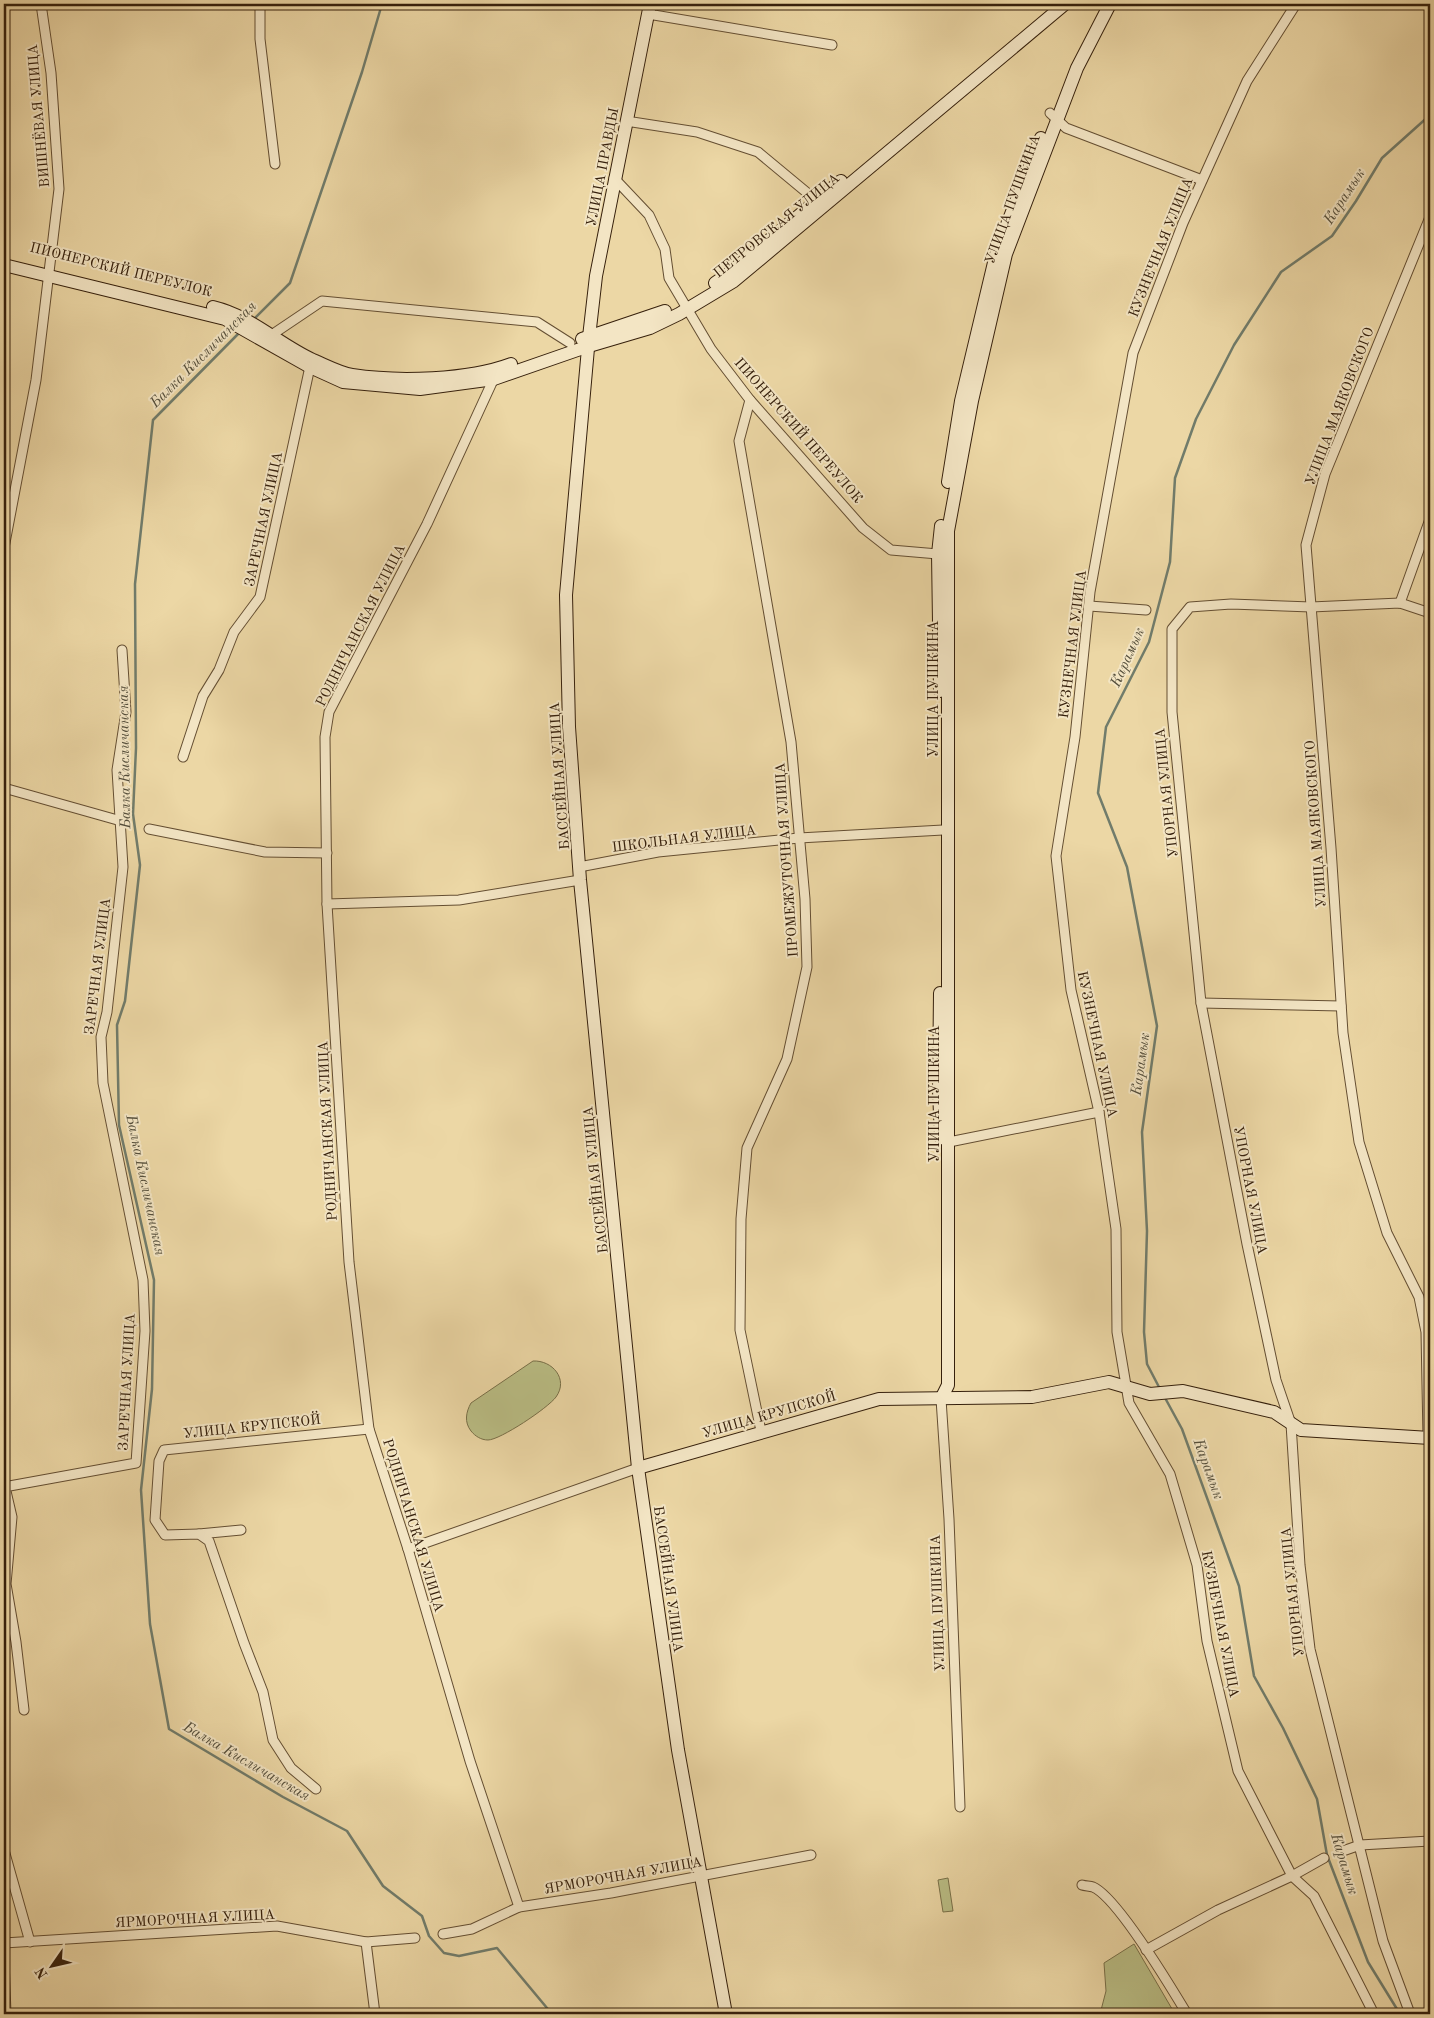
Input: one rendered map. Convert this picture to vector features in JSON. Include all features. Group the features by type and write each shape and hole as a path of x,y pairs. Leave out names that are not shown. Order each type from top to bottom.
{"street":[{"name":"ВИШНЁВАЯ УЛИЦА","path":"4,548 36,380 59,189 51,73 41,4"},
{"path":"260,4 260,39 275,164"},
{"path":"228,315 260,338 311,363 351,375 422,379 496,374 685,306 728,274 1055,4"},
{"name":"ПЕТРОВСКАЯ УЛИЦА","path":"685,306 734,281 1065,4"},
{"name":"УЛИЦА ПУШКИНА","path":"960,1806 949,1519 941,1400 945,1141 948,531 972,401 1006,254 1054,116 1068,68 1102,4"},
{"name":"УЛИЦА ПУШКИНА","path":"945,1141 939,1090 943,830 938,554 961,401 997,250 1054,116 1110,4"},
{"name":"КУЗНЕЧНАЯ УЛИЦА","path":"1296,4 1247,81 1183,223 1133,354 1089,606 1075,737 1056,856 1071,990 1099,1112 1116,1229 1117,1332 1124,1386 1129,1403 1170,1474 1198,1565 1207,1641 1238,1771 1292,1876 1314,1896 1374,2014"},
{"path":"649,9 832,45"},
{"name":"УЛИЦА ПРАВДЫ","path":"589,341 596,276 649,9"},
{"path":"1054,116 1066,128 1202,180"},
{"path":"626,120 697,132 758,152 817,201"},
{"name":"ПИОНЕРСКИЙ ПЕРЕУЛОК","path":"614,178 649,215 665,249 669,278 711,349 750,400 863,528 891,550 938,554"},
{"name":"УЛИЦА МАЯКОВСКОГО","path":"1429,1438 1426,1332 1419,1297 1387,1233 1359,1142 1343,1033 1331,848 1306,545 1325,474 1430,217"},
{"name":"ПИОНЕРСКИЙ ПЕРЕУЛОК","path":"4,256 51,266 228,315"},
{"name":"ПИОНЕРСКИЙ ПЕРЕУЛОК","path":"4,265 51,266"},
{"path":"273,334 322,300 537,322 570,343"},
{"path":"228,315 273,334 311,363"},
{"path":"496,374 570,343 589,341"},
{"name":"БАССЕЙНАЯ УЛИЦА","path":"589,341 566,595 569,727 580,880 638,1468 677,1740 726,2014"},
{"name":"ЗАРЕЧНАЯ УЛИЦА","path":"183,757 203,696 219,670 234,632 260,596 311,363"},
{"name":"РОДНИЧАНСКАЯ УЛИЦА","path":"496,374 427,524 329,712 325,737 327,904 349,1262 369,1429 408,1549 470,1761 519,1907"},
{"name":"ПРОМЕЖУТОЧНАЯ УЛИЦА","path":"750,400 739,441 791,742 805,899 807,967 787,1059 747,1148 741,1219 740,1330 761,1431"},
{"path":"1400,603 1430,519"},
{"name":"УПОРНАЯ УЛИЦА","path":"1409,2011 1384,1941 1310,1649 1300,1565 1292,1424 1274,1370 1246,1244 1201,1003 1172,712 1172,629 1190,607 1231,604 1310,607 1400,603 1430,613"},
{"path":"1089,606 1146,610"},
{"name":"ЗАРЕЧНАЯ УЛИЦА","path":"5,1487 136,1463 146,1331 143,1280 103,1083 101,1037 106,1012 123,867 117,770 126,712 122,650"},
{"path":"4,788 121,821"},
{"path":"148,829 266,852 327,853"},
{"name":"ШКОЛЬНАЯ УЛИЦА","path":"579,867 658,852 799,838 943,830"},
{"path":"327,904 459,900 580,880"},
{"path":"1201,1003 1341,1006"},
{"path":"945,1141 1099,1112"},
{"name":"УЛИЦА КРУПСКОЙ","path":"408,1549 638,1468 879,1398 941,1400 1032,1397 1109,1382 1150,1394 1183,1391 1274,1412 1292,1424"},
{"path":"1292,1424 1301,1430 1429,1438"},
{"name":"УЛИЦА КРУПСКОЙ","path":"199,1534 165,1535 155,1520 158,1461 164,1450 369,1429"},
{"path":"5,1487 12,1517 6,1584 16,1642 24,1710"},
{"path":"199,1534 241,1530"},
{"path":"199,1534 209,1541 263,1692 273,1740 291,1768 316,1789"},
{"path":"1340,1852 1360,1846 1430,1841"},
{"path":"4,1850 30,1942"},
{"name":"ЯРМОРОЧНАЯ УЛИЦА","path":"443,1934 472,1929 519,1907 611,1893 811,1855"},
{"path":"1146,1950 1218,1910 1292,1876 1324,1858"},
{"path":"1082,1885 1093,1887 1105,1896 1165,1977 1187,2014"},
{"name":"ЯРМОРОЧНАЯ УЛИЦА","path":"4,1943 277,1926 366,1942 415,1938"},
{"path":"366,1942 375,2014"},
{"path":"4,1959 6,2014"}],"green space":[{"path":"533,1361 546,1364 556,1372 561,1384 556,1397 534,1415 503,1435 488,1440 476,1436 469,1428 467,1421 467,1413 471,1403"},
{"path":"948,1878 953,1911 943,1912 938,1880"},
{"path":"1134,1944 1175,2014 1100,2014 1106,1991 1104,1963"}],"waterway":[{"name":"Балка Кисличанская","path":"253,320 290,283 362,72 382,4"},
{"name":"Карамык","path":"1160,1389 1147,1364 1144,1332 1147,1231 1142,1132 1157,1026 1127,867 1098,793 1106,727 1149,642 1170,562 1175,478 1196,419 1234,345 1281,272 1332,236 1382,158 1430,115"},
{"name":"Балка Кисличанская","path":"240,332 153,420 135,584 136,748 133,814 140,865 125,1001 117,1025 119,1125 154,1280 152,1389 141,1490 150,1624 169,1729 283,1797 347,1831 383,1886 422,1916 429,1936 444,1953 459,1956 497,1948 552,2014"},
{"name":"Карамык","path":"1164,1396 1182,1429 1239,1586 1254,1676 1283,1728 1317,1799 1327,1855 1368,1962 1400,2014"}]}
